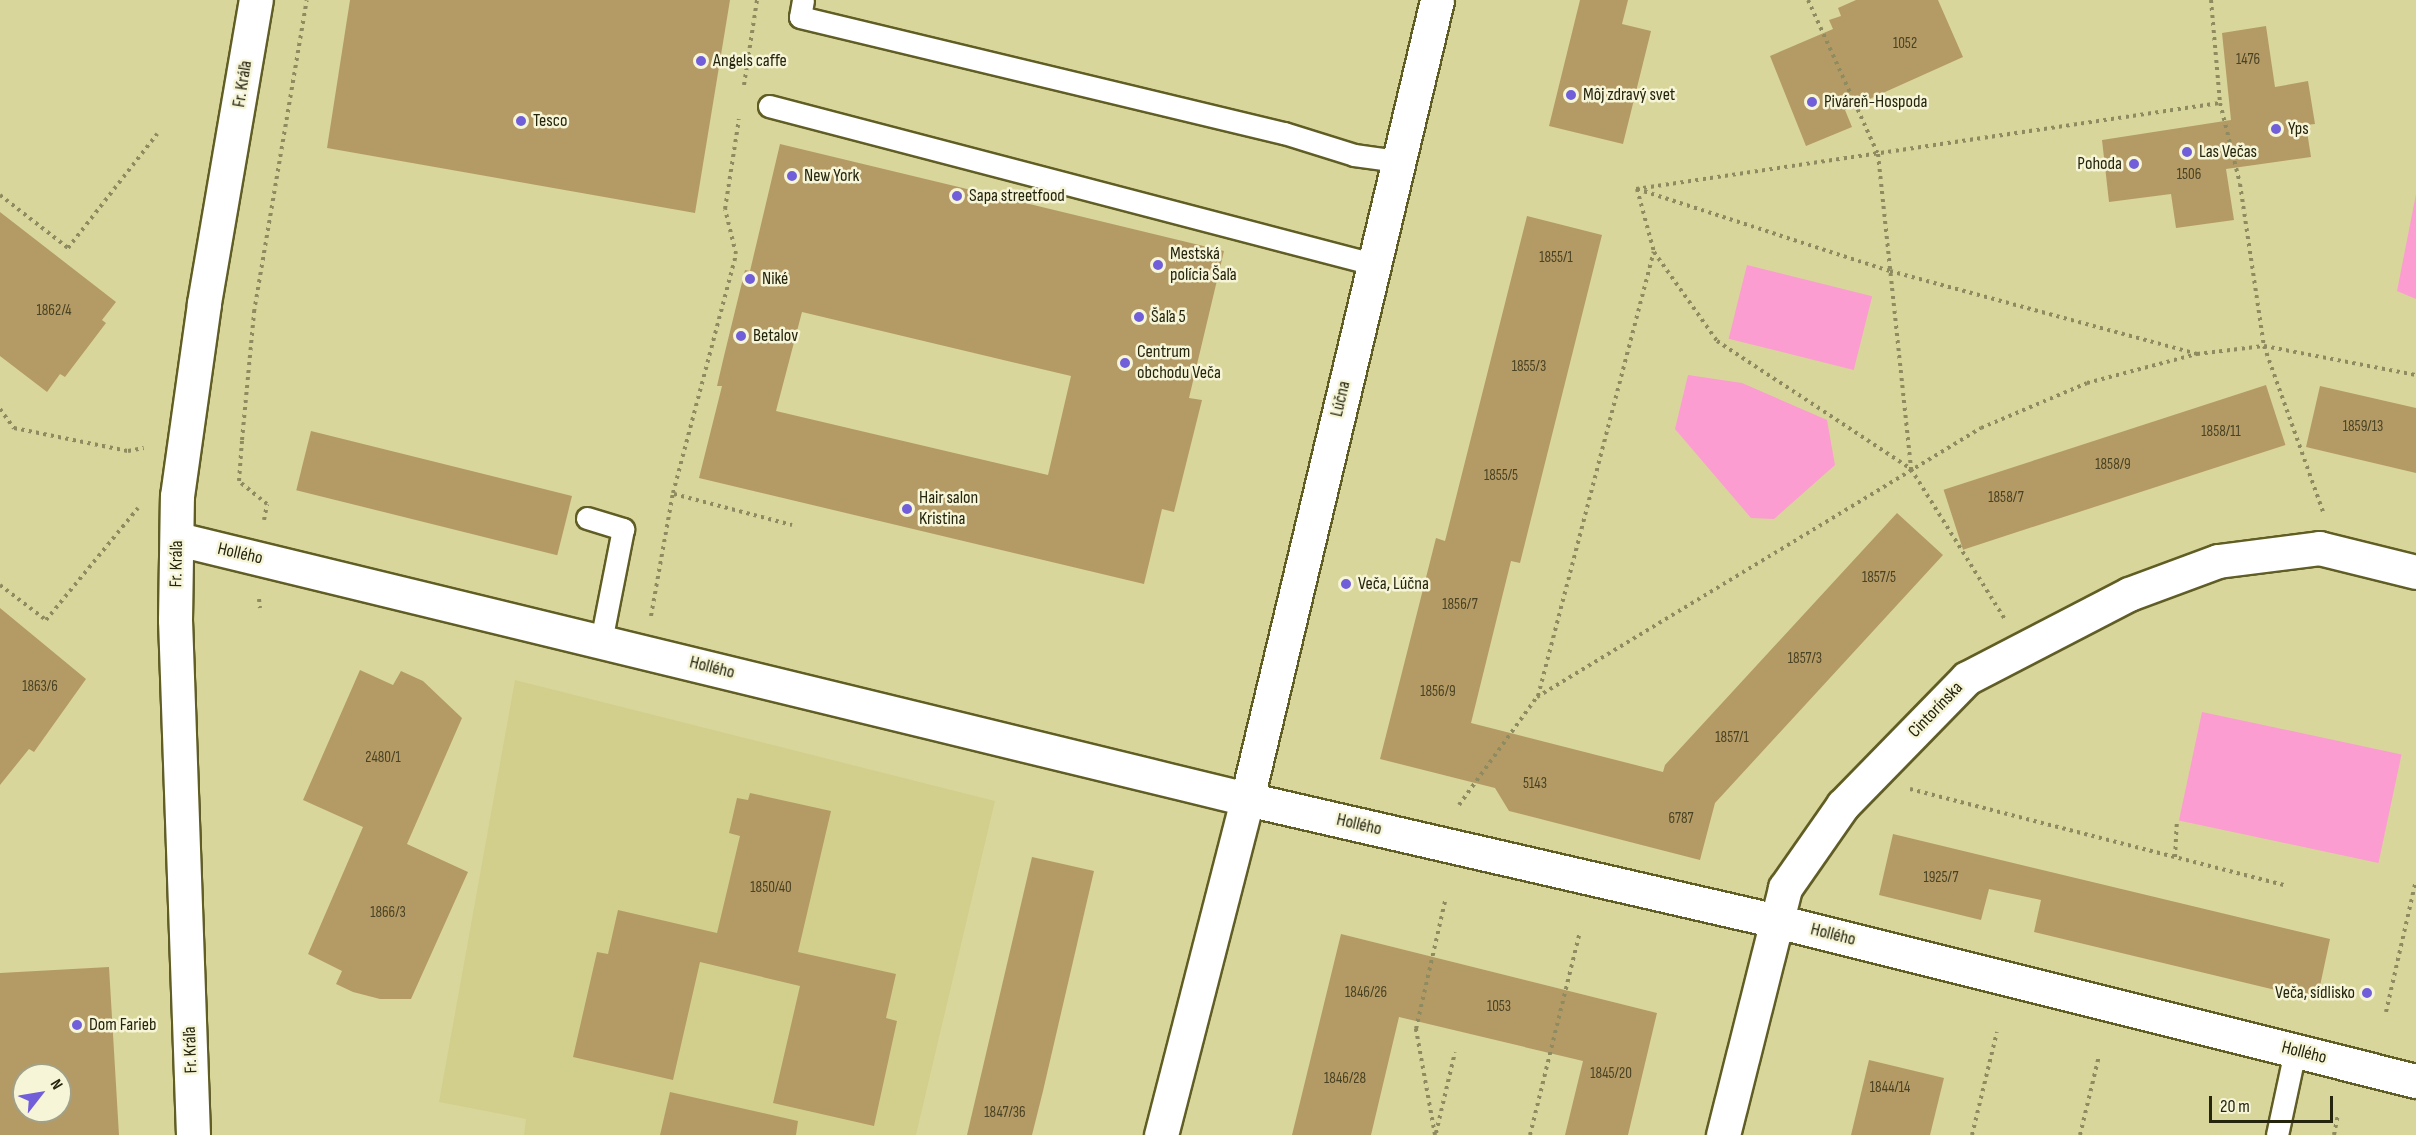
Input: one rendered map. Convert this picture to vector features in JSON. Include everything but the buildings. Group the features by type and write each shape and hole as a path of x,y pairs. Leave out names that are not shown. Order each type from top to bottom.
{"street":[{"name":"Fr. Kráľa","path":"193,1135 175,620 177,496 204,303 256,0"},
{"name":"Lúčna","path":"1247,799 1437,0"},
{"name":"Hollého","path":"178,540 1247,799 1777,921 2416,1081"},
{"name":"Cintorínska","path":"1723,1135 1785,888 1843,805 1967,678 2129,594 2218,561 2319,548 2416,572"},
{"path":"1161,1135 1247,799"}],"lane":[{"path":"803,0 800,17 1284,133 1354,155 1398,161"},
{"path":"769,105 1373,264"},
{"path":"587,518 623,529 601,641"},
{"path":"2277,1135 2295,1051"}],"path":[{"path":"263,526 267,504 239,481 242,440 254,312 307,0"},
{"path":"744,89 757,0"},
{"path":"1808,0 1878,154 1911,469"},
{"path":"2211,0 2220,103 2240,184 2264,346 2323,512"},
{"path":"1636,189 2220,103"},
{"path":"650,622 673,494 736,254 725,209 740,111"},
{"path":"0,195 68,248 158,134"},
{"path":"1636,189 1654,252 1717,341 1911,469 2024,648"},
{"path":"1636,189 1890,271 2197,354"},
{"path":"1459,805 1537,697 1654,252"},
{"path":"1537,697 1982,428 2086,383 2197,354 2264,346 2416,375"},
{"path":"0,409 14,428 128,451 144,448"},
{"path":"673,494 792,525"},
{"path":"0,585 46,620 141,504"},
{"path":"1869,778 2284,885"},
{"path":"2175,857 2177,820"},
{"path":"2386,1012 2416,880"},
{"path":"1435,1135 1416,1029 1445,901"},
{"path":"1530,1135 1579,935"},
{"path":"1972,1135 1997,1032"},
{"path":"1435,1135 1455,1052"},
{"path":"2080,1135 2099,1056"},
{"path":"2334,1135 2338,1115"}],"shaded area":[{"path":"2416,194 2416,299 2397,291"},
{"path":"1747,265 1872,296 1854,370 1729,339"},
{"path":"1688,375 1742,383 1827,420 1835,465 1774,519 1751,518 1675,429"},
{"path":"515,680 995,801 916,1135 524,1135 526,1119 439,1102"},
{"path":"2202,712 2402,754 2378,863 2179,821"}],"place":[{"name":"Angels caffe","path":"701,61"},
{"name":"Môj zdravý svet","path":"1571,95"},
{"name":"Piváreň-Hospoda","path":"1812,102"},
{"name":"Tesco","path":"521,121"},
{"name":"Yps","path":"2276,129"},
{"name":"Las Večas","path":"2187,152"},
{"name":"Pohoda","path":"2134,164"},
{"name":"New York","path":"792,176"},
{"name":"Sapa streetfood","path":"957,196"},
{"name":"Mestská polícia Šaľa","path":"1158,265"},
{"name":"Niké","path":"750,279"},
{"name":"Šaľa 5","path":"1139,317"},
{"name":"Betalov","path":"741,336"},
{"name":"Centrum obchodu Veča","path":"1125,363"},
{"name":"Hair salon Kristina","path":"907,509"},
{"name":"Veča, Lúčna","path":"1346,584"},
{"name":"Veča, sídlisko","path":"2367,993"},
{"name":"Dom Farieb","path":"77,1025"}]}
